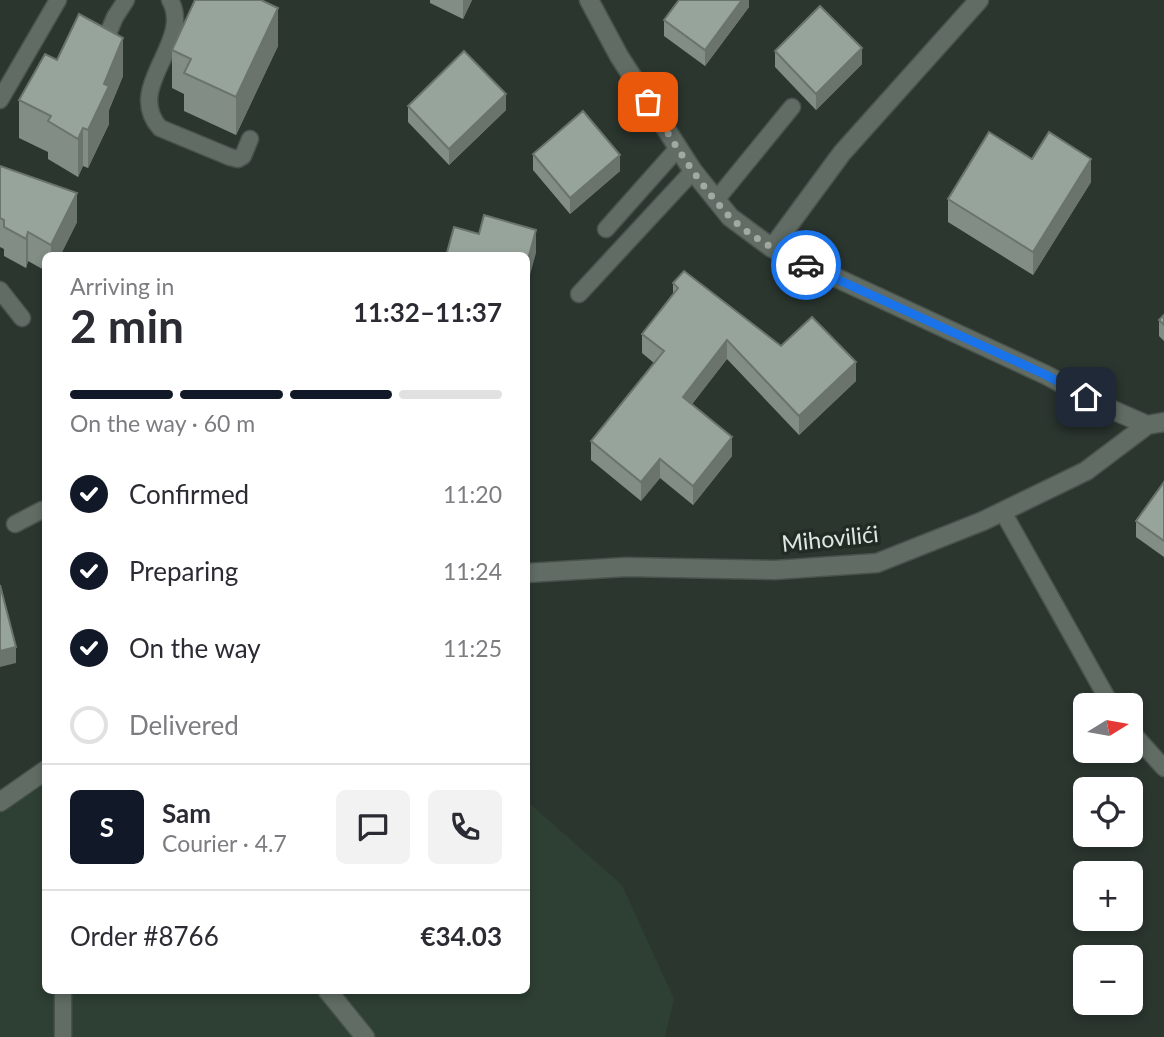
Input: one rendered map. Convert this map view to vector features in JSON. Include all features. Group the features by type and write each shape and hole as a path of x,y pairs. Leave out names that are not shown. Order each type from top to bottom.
{"street":[{"name":"Mihovilići","path":"589,0 619,56 678,148 730,217 772,248 1046,375 1106,407 1155,423"},
{"path":"772,248 842,153 979,0"},
{"name":"Mihovilići","path":"530,573 626,567 775,570 877,563 1003,512 1086,471 1155,423"},
{"path":"0,802 42,774"},
{"path":"330,994 365,1037"}],"lane":[{"path":"0,100 58,0"},
{"path":"104,43 126,0"},
{"path":"170,0 176,16 175,29 150,91 148,108 153,120 160,128 230,158 238,159 243,156 250,139"},
{"path":"716,200 792,107"},
{"path":"606,229 678,148"},
{"path":"579,294 693,171"},
{"path":"0,290 22,318"},
{"path":"15,524 42,510"},
{"path":"1003,512 1104,693"},
{"path":"1143,745 1164,768"},
{"path":"63,1037 64,994"}],"shaded area":[{"path":"42,785 42,994 530,994 530,804 622,885 674,999 665,1037 0,1037 0,813"}],"building":[{"path":"195,0 261,0 278,8 236,97 184,73 191,59 172,50"},
{"path":"679,0 742,0 705,50 664,20"},
{"path":"820,6 862,48 816,94 775,51"},
{"path":"79,14 123,38 104,84 109,86 88,130 83,128 78,139 48,121 51,116 19,100 45,54 57,60"},
{"path":"464,51 506,94 449,149 408,106"},
{"path":"583,111 620,155 570,198 533,154"},
{"path":"989,132 1032,159 1049,132 1091,159 1033,252 948,199"},
{"path":"0,166 77,193 51,245 28,232 26,239 4,227 4,220 0,218"},
{"path":"484,215 536,230 530,252 447,252 454,227 479,234"},
{"path":"684,271 781,346 812,317 856,362 799,416 727,340 683,397 732,437 693,486 660,459 641,482 591,441 664,351 642,334 678,288 673,283"},
{"path":"1164,482 1164,541 1136,521"},
{"path":"0,585 16,647 0,651"}],"way so far":[{"path":"648,102 693,171 730,217 772,248 806,265"}],"route":[{"path":"806,265 1046,375 1086,397"}]}
